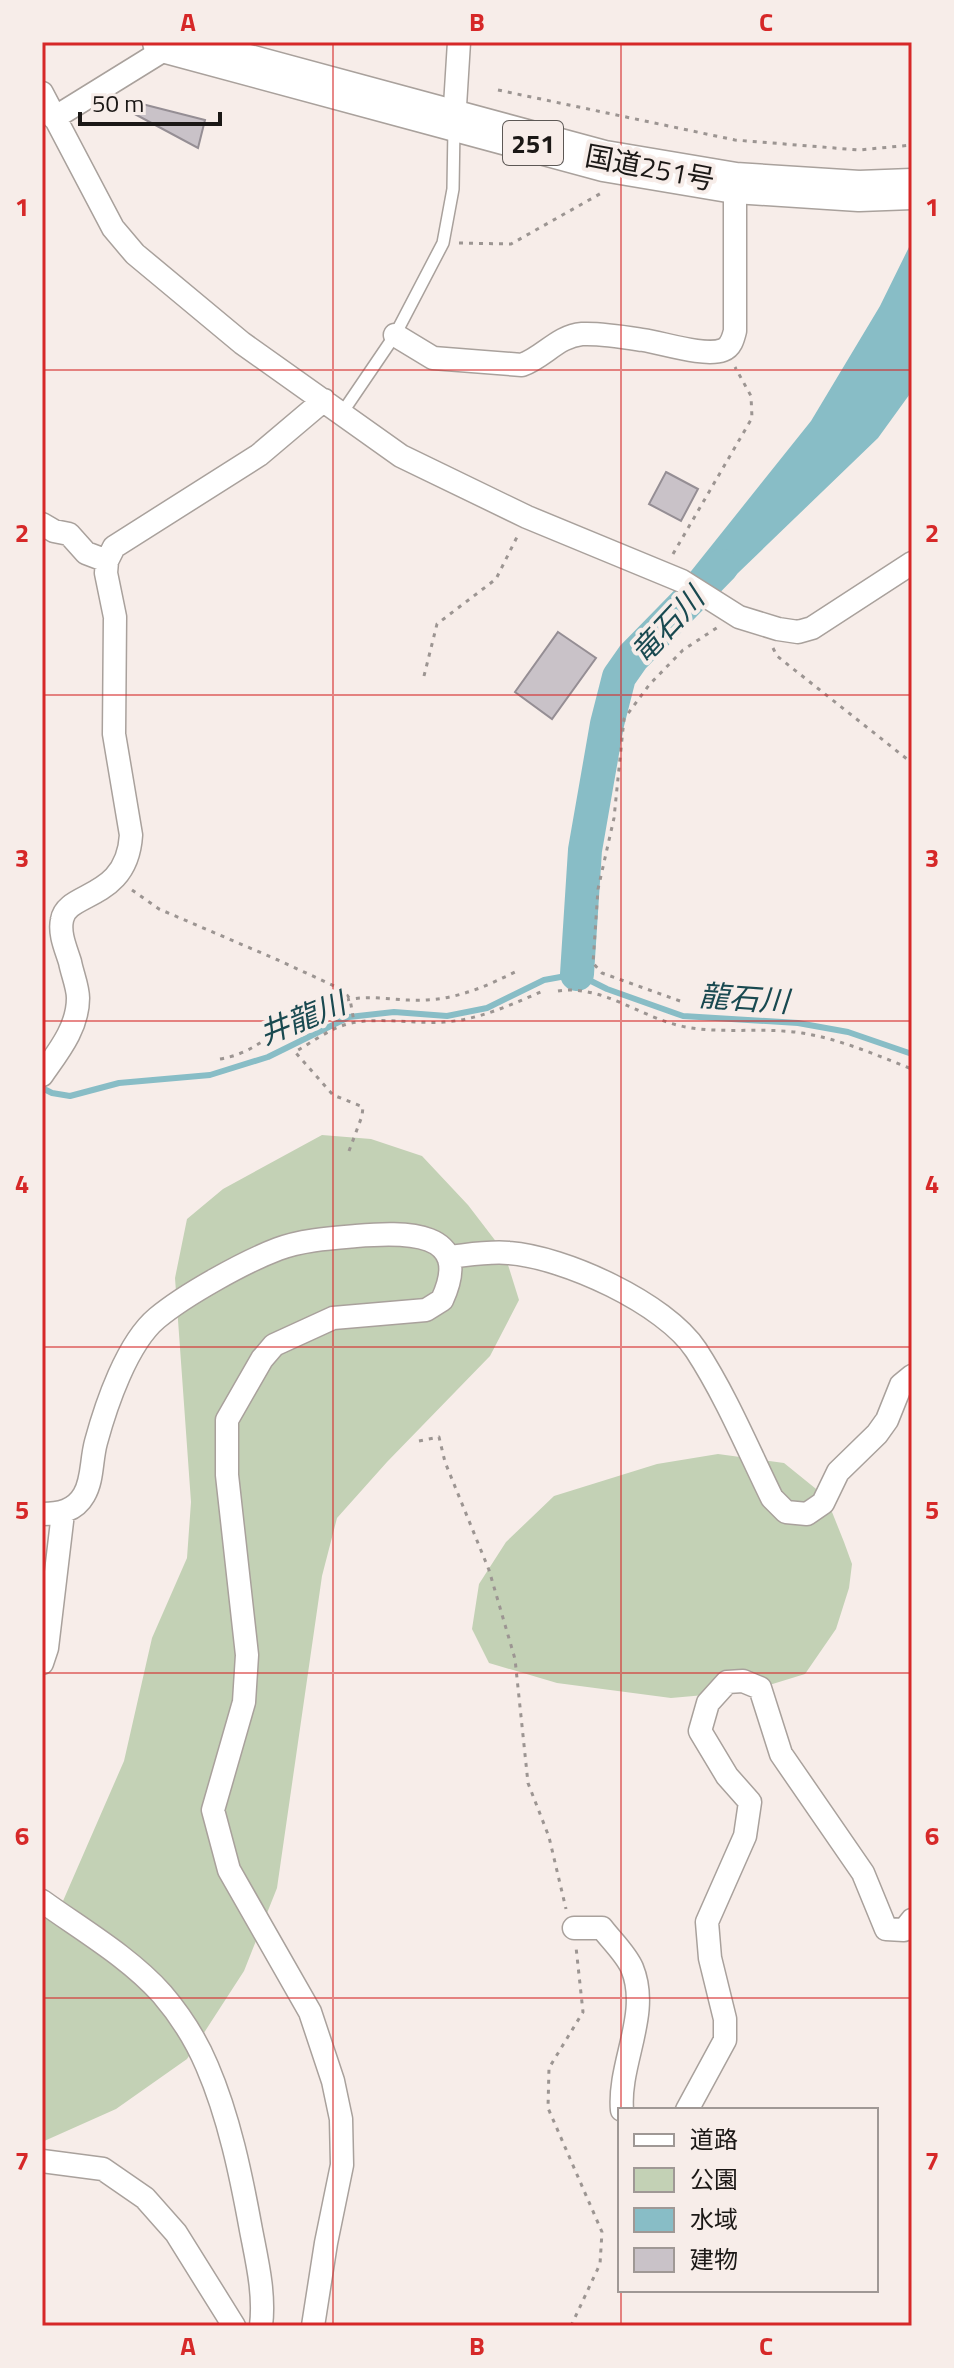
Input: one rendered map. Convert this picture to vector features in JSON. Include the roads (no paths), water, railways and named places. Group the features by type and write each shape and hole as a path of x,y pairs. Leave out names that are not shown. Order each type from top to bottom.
{"highway":[{"name":"国道251号","path":"167,43 604,161 735,183 813,189 912,189"}],"street":[{"path":"454,122 459,42"},
{"path":"54,118 167,43"},
{"path":"42,93 113,228 135,254 242,343 401,456 527,517 672,576 733,613 778,629 798,632 812,628 912,563"},
{"path":"395,335 433,358 522,365 566,337 583,334 712,352 725,350 731,344 735,331 735,183"},
{"path":"42,1075 69,1036 78,996 62,934 65,912 117,877 130,851 131,835 114,734 115,617 106,573 107,561 114,547 333,407"},
{"path":"42,524 69,534 86,553 107,561"},
{"path":"42,1663 47,1648 52,1513 83,1498 112,1392 134,1347 155,1319 192,1295 280,1248 336,1237 397,1232 429,1238 442,1246 448,1257 450,1274 442,1300 426,1310 333,1318 274,1345 262,1359 227,1420 227,1475 247,1655 244,1702 213,1810 229,1870 310,2012 333,2081 341,2119 342,2165 313,2326"},
{"path":"448,1257 508,1253 545,1258 619,1287 663,1318 695,1347 772,1498 786,1512 807,1514 823,1503 838,1472 877,1434 887,1420 901,1385 912,1376"},
{"path":"688,2108 725,2040 725,2019 710,1958 707,1922 745,1836 750,1802 727,1776 700,1731 708,1703 727,1682 743,1681 760,1688 781,1754 863,1873 886,1929 904,1930 912,1920"},
{"path":"42,1901 131,1965 161,1994 208,2067 239,2168 257,2259 263,2309 261,2326"},
{"path":"574,1928 602,1928 632,1967 639,2003 620,2094 622,2108"},
{"path":"42,2161 103,2169 145,2198 176,2233 234,2326"}],"lane":[{"path":"333,407 395,335 443,243 453,189 454,122"}],"water":[{"path":"912,241 912,391 878,438 712,598 684,580 811,421 880,306"}],"waterway":[{"name":"竜石川","path":"577,974 585,850 607,724 619,677 633,657 722,566"},
{"name":"井龍川","path":"42,1088 70,1096 119,1083 210,1075 268,1057 349,1017 394,1012 447,1016 487,1008 544,980 577,974 607,989 683,1016 798,1023 848,1032 912,1054"}],"water label":[{"name":"龍石川","path":"744,998"}]}
